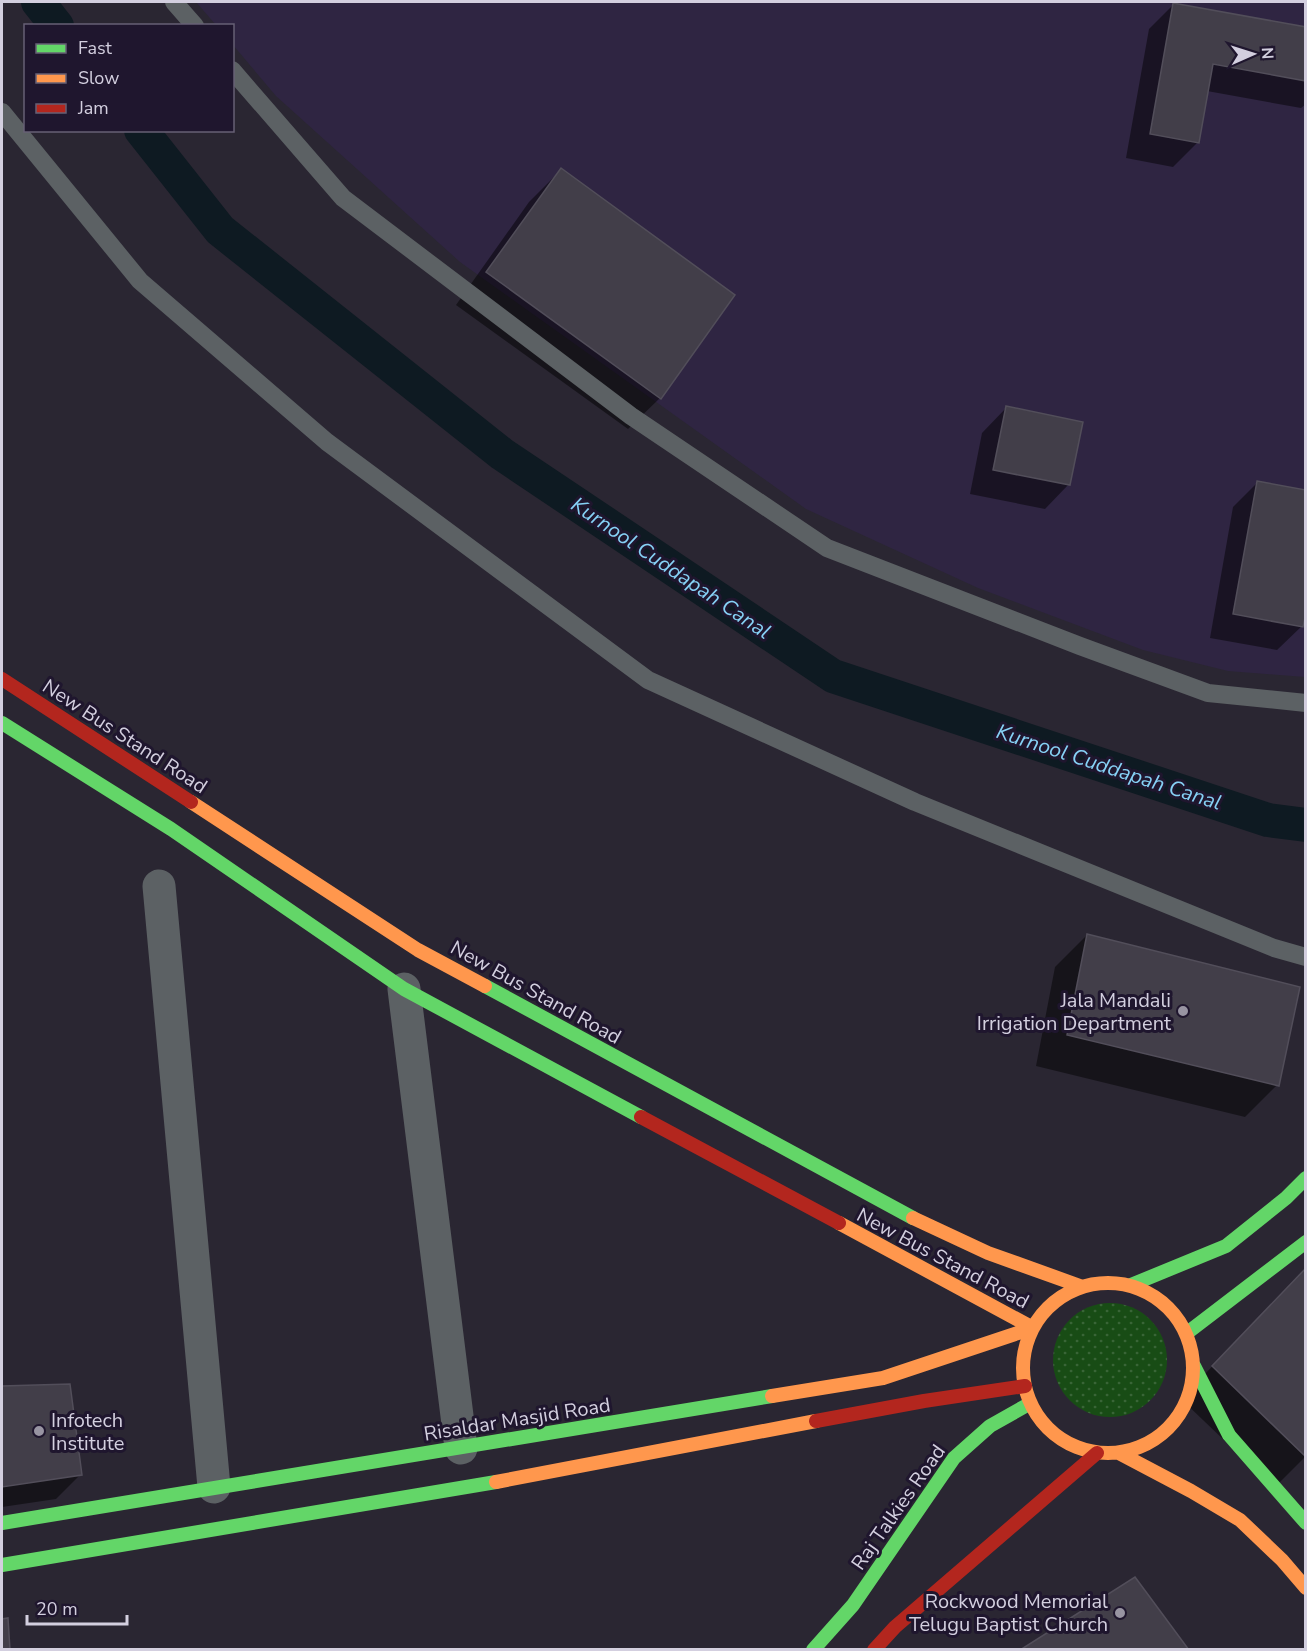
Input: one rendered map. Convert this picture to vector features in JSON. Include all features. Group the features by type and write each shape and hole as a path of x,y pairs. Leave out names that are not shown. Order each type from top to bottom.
{"main road":[{"name":"New Bus Stand Road","path":"2,679 418,950 903,1214 987,1253 1080,1286"},
{"name":"New Bus Stand Road","path":"2,723 171,829 404,989 1033,1328"},
{"path":"1131,1285 1226,1246 1286,1198 1305,1178"},
{"path":"1187,1333 1305,1242"},
{"path":"1105,1282 1131,1285 1154,1295 1173,1311 1187,1333 1194,1366 1191,1391 1180,1413 1165,1433 1144,1446 1119,1453 1097,1453 1073,1446 1053,1432 1029,1404 1023,1371 1025,1349 1033,1328 1045,1310 1060,1296 1080,1286 1105,1282"},
{"name":"Risaldar Masjid Road","path":"2,1523 883,1378 1033,1328"},
{"path":"1194,1366 1229,1435 1305,1523"},
{"path":"2,1565 462,1488 914,1403 1025,1386"},
{"name":"Raj Talkies Road","path":"813,1650 853,1605 954,1458 990,1426 1029,1404"},
{"path":"874,1650 895,1627 1097,1453"},
{"path":"1119,1453 1240,1520 1282,1560 1305,1588"}],"street":[{"path":"159,886 214,1487"},
{"path":"404,989 461,1448"}],"lane":[{"path":"174,2 193,24"},
{"path":"234,72 343,198 631,416 827,548 1208,693 1305,703"},
{"path":"2,112 140,281 327,442 648,680 915,802 1274,948 1305,957"}],"shaded area":[{"path":"196,2 1305,2 1305,677 1228,671 1143,650 978,588 806,509 460,262 276,96 234,46 234,24 215,24"}],"green space":[{"path":"1110,1303 1132,1307 1150,1320 1163,1338 1167,1360 1163,1382 1150,1400 1132,1413 1110,1417 1088,1413 1070,1400 1057,1382 1053,1360 1057,1338 1070,1320 1088,1307"}],"building":[{"path":"1173,3 1306,27 1306,81 1213,64 1199,143 1150,134"},
{"path":"561,168 735,295 661,399 486,272"},
{"path":"1006,406 1083,422 1070,485 993,470"},
{"path":"1257,481 1306,490 1306,613 1303,627 1233,614"},
{"name":"Jala Mandali Irrigation Department","path":"1087,934 1300,987 1279,1086 1067,1035"},
{"path":"1306,1268 1306,1457 1212,1366"},
{"name":"Infotech Institute","path":"70,1384 82,1475 2,1487 2,1386"},
{"name":"Rockwood Memorial Telugu Baptist Church","path":"1135,1577 1189,1650 1020,1650"},
{"path":"8,1618 10,1650 2,1650 2,1619"}],"waterway":[{"name":"Kurnool Cuddapah Canal","path":"38,2 55,24"},
{"name":"Kurnool Cuddapah Canal","path":"143,132 220,230 502,454 833,676 1268,820 1306,825"}],"traffic: fast":[{"path":"2,723 171,829 404,989 641,1117"},
{"path":"485,986 913,1218"},
{"path":"1131,1285 1226,1246 1286,1198 1306,1178"},
{"path":"1187,1333 1306,1242"},
{"path":"1194,1366 1229,1435 1306,1523"},
{"path":"2,1523 772,1396"},
{"path":"813,1650 853,1605 954,1458 990,1426 1029,1404"},
{"path":"2,1565 496,1482"}],"traffic: slow":[{"path":"191,802 418,950 485,986"},
{"path":"913,1218 988,1253 1080,1286"},
{"path":"839,1223 1033,1328"},
{"path":"1108,1283 1125,1284 1141,1289 1168,1308 1187,1335 1192,1351 1193,1368 1192,1385 1187,1401 1168,1428 1141,1447 1125,1452 1108,1453 1091,1452 1075,1447 1048,1428 1029,1401 1024,1385 1023,1368 1024,1351 1029,1335 1048,1308 1075,1289 1091,1284 1108,1283"},
{"path":"772,1396 883,1378 1033,1328"},
{"path":"496,1482 816,1421"},
{"path":"1119,1453 1240,1520 1282,1560 1306,1588"}],"traffic: jam":[{"path":"2,679 191,802"},
{"path":"641,1117 839,1223"},
{"path":"816,1421 924,1401 1025,1386"},
{"path":"874,1650 895,1627 1097,1453"}],"place":[{"name":"Jala Mandali Irrigation Department","path":"1183,1011"},
{"name":"Infotech Institute","path":"39,1431"},
{"name":"Rockwood Memorial Telugu Baptist Church","path":"1120,1613"}]}
